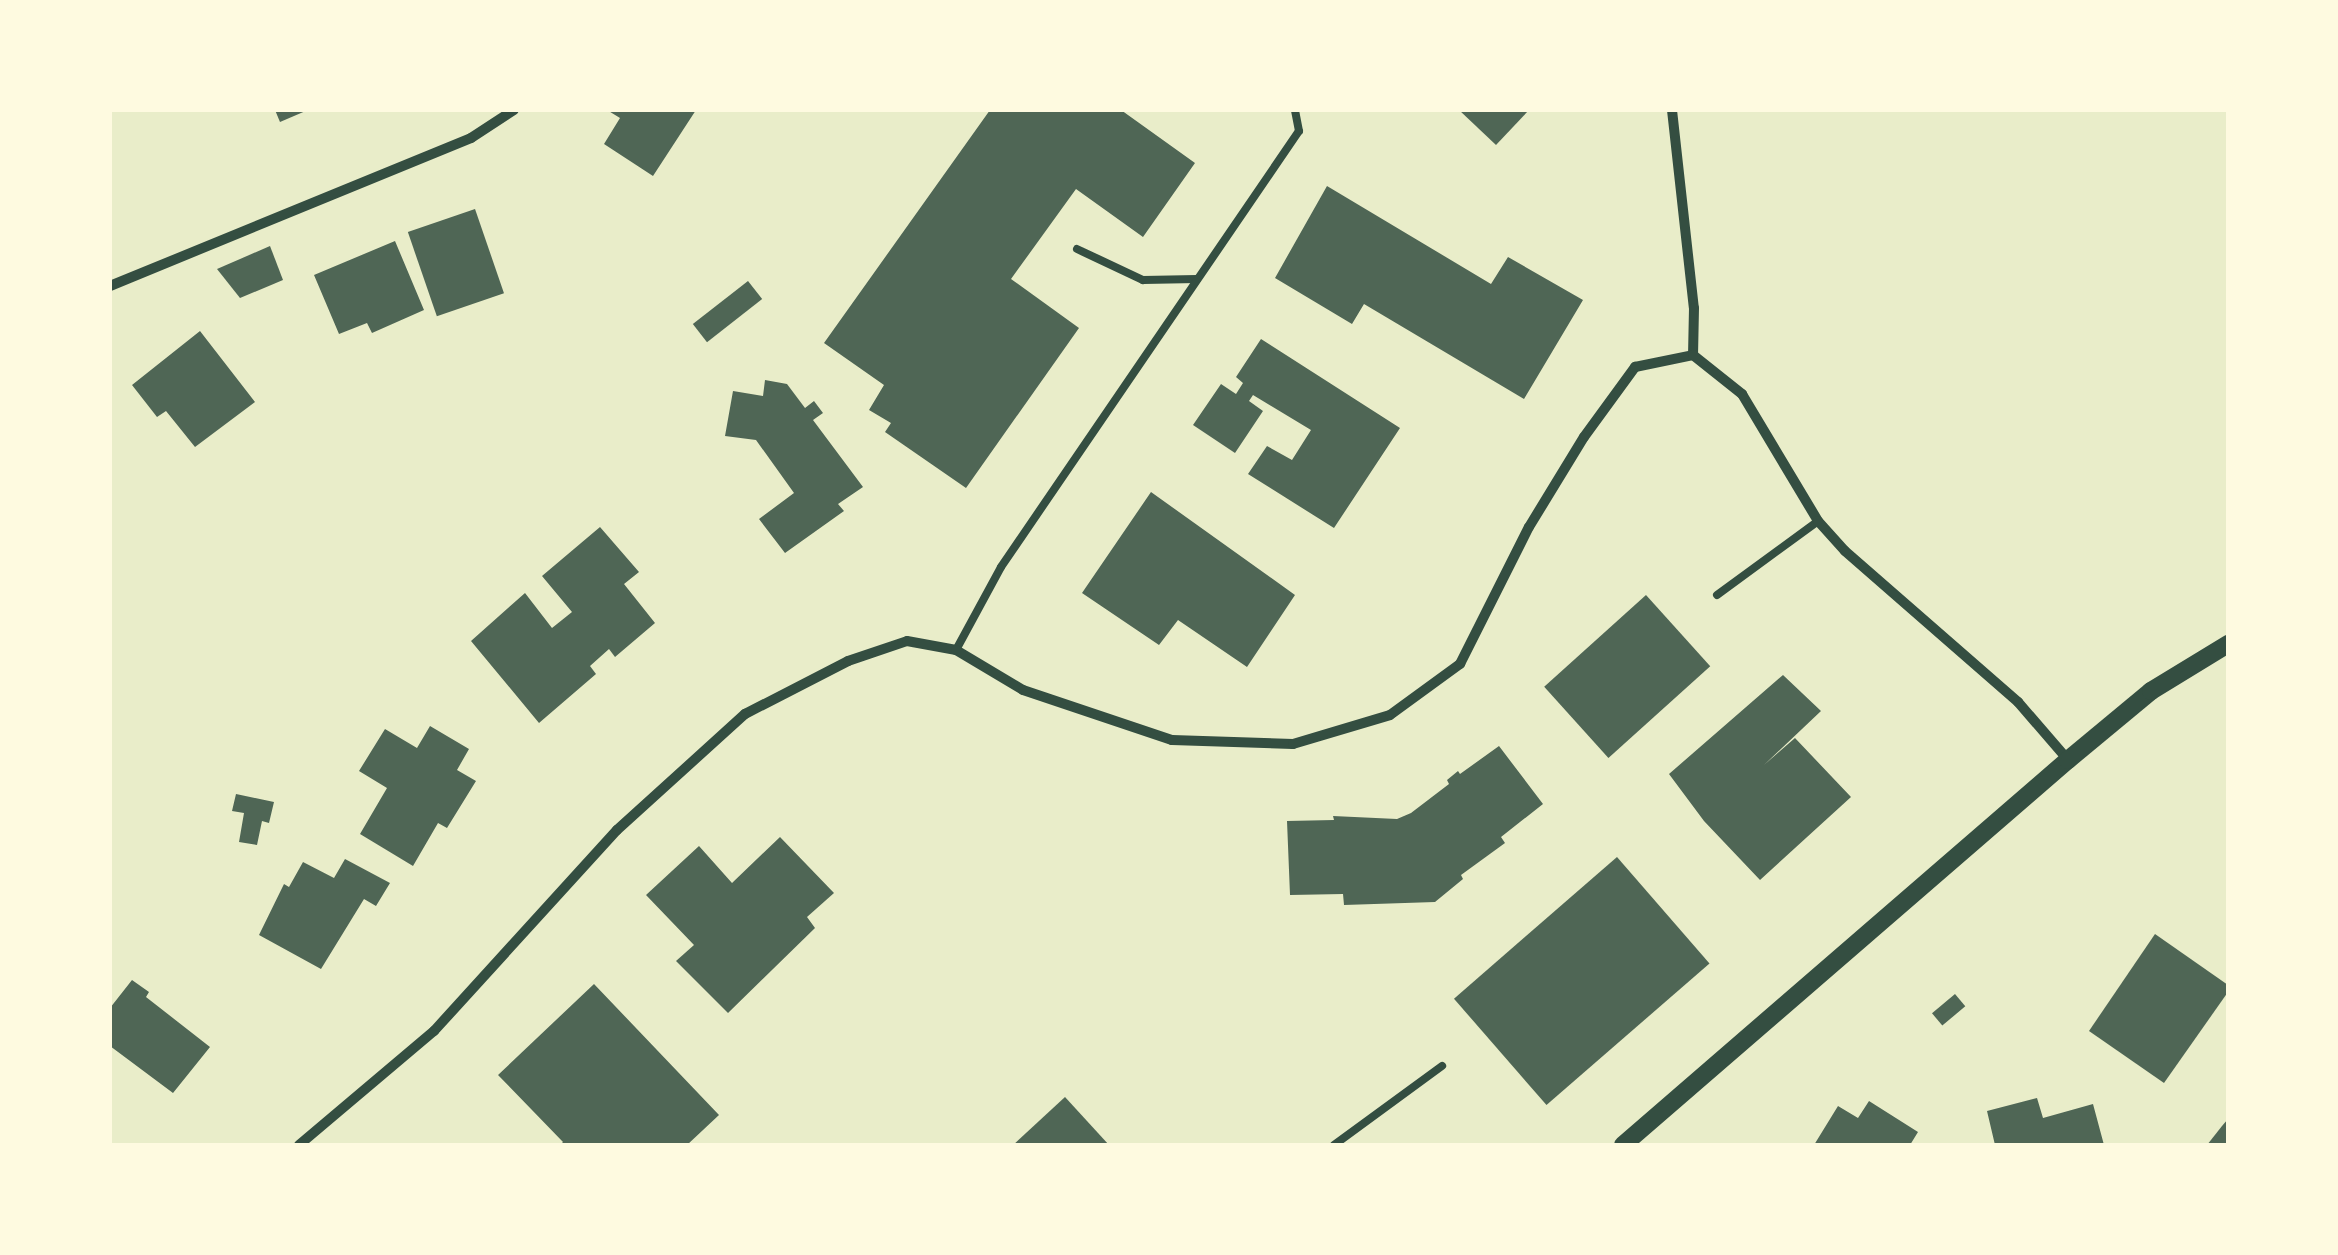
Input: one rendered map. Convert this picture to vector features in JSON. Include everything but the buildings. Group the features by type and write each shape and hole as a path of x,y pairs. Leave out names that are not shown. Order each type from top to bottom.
{"street":[{"path":"110,286 471,138 514,110"},
{"path":"1672,110 1694,308 1693,355"},
{"path":"1693,355 1742,394 1818,521 1845,551 2018,702 2068,760"},
{"path":"299,1145 434,1031 617,830 744,714 848,660 907,641 956,650 1022,690 1172,740 1293,744 1390,715 1460,664 1529,527 1584,437 1635,367 1693,355"},
{"path":"1623,1145 2151,691 2228,644"}],"lane":[{"path":"956,650 1001,567 1299,131 1295,110"},
{"path":"1076,249 1143,280 1196,279"},
{"path":"1717,596 1818,521"},
{"path":"1334,1145 1442,1066"}]}
